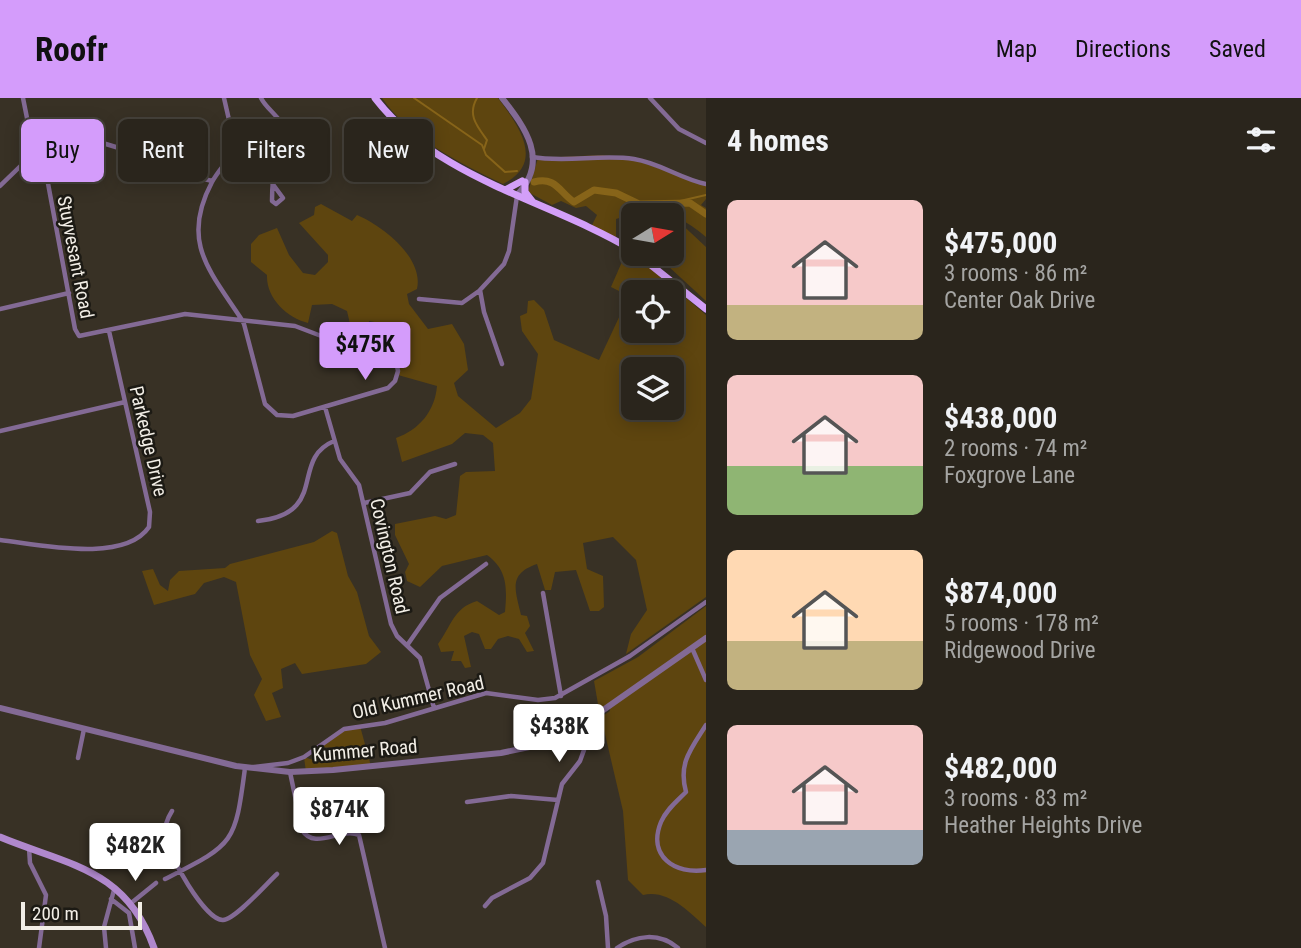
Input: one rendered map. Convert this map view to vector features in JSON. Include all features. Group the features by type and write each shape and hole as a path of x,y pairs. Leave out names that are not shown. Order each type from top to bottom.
{"main road":[{"path":"374,98 403,128 431,151 474,177 584,224 621,245"},
{"path":"504,190 524,182 526,192 533,201"},
{"path":"652,266 706,309"},
{"path":"0,836 75,863 115,889 129,904 154,948"}],"street":[{"path":"23,98 27,119"},
{"path":"109,331 185,314 242,320 295,326 337,342 387,353 394,358 398,371 391,386 287,416 270,411 264,399 242,320 212,274 196,235 198,220 212,181 235,146 224,98"},
{"path":"261,98 267,109 284,127 285,137 272,183"},
{"path":"419,299 461,303 480,290 504,264 509,251 517,195 532,157 527,131 502,98"},
{"path":"650,98 679,129 706,143"},
{"path":"104,142 122,150 158,179 201,178 212,181"},
{"path":"532,157 557,160 602,155 631,159 706,184"},
{"path":"0,186 21,166"},
{"name":"Stuyvesant Road","path":"48,182 78,334 85,337 109,331"},
{"path":"480,290 484,312 502,364"},
{"path":"0,309 69,293"},
{"name":"Parkedge Drive","path":"0,540 88,551 132,541 147,531 150,512 109,331"},
{"path":"0,431 125,402"},
{"name":"Covington Road","path":"325,407 340,458 357,481 364,503 391,625 397,636 408,644 422,661 434,708"},
{"path":"258,521 280,517 298,506 305,494 315,455 334,441"},
{"path":"364,503 410,493 430,472 455,464"},
{"path":"408,644 440,598 486,564"},
{"path":"543,593 561,696"},
{"name":"Old Kummer Road","path":"245,768 288,763 309,754 340,730 385,723 490,692 538,700 561,696 648,644 706,602"},
{"name":"Kummer Road","path":"0,708 245,768 289,772 333,771 515,751 539,745 579,727 706,638"},
{"path":"692,648 706,680"},
{"path":"706,724 684,760 682,774 686,792 664,817 658,838 663,855 676,869 690,872 706,870"},
{"path":"485,905 492,898 524,883 538,871 549,850 565,777 580,761 584,750 579,727"},
{"path":"78,758 84,729"},
{"path":"165,879 219,851 232,835 245,768"},
{"path":"289,772 302,830 307,837 314,840 348,832 359,835 385,948"},
{"path":"467,802 511,796 558,800"},
{"path":"172,811 167,820 165,837 180,871 212,915 223,920 236,913 277,874"},
{"path":"29,847 30,863 46,895 39,948"},
{"path":"598,882 606,916 608,948"},
{"path":"129,904 156,883"},
{"path":"106,948 104,927 115,889"},
{"path":"111,898 129,914 135,948"},
{"path":"617,948 630,940 647,937 664,939 678,948"}],"shaded area":[{"path":"382,98 498,98 520,131 526,154 523,165 516,175 503,184 433,146 433,119 399,119"},
{"path":"602,155 631,159 706,184 706,199 701,205 706,208 706,237 684,222 684,203 621,203 621,218 616,219 616,241 591,227 597,215 586,206 576,208 561,201 552,205 528,192 538,158"},
{"path":"321,204 352,221 357,215 399,244 414,266 417,277 417,289 407,294 409,304 428,329 452,324 464,344 468,370 454,383 458,396 496,428 520,413 531,399 538,354 522,331 520,316 527,313 528,301 534,300 544,310 554,340 599,360 621,313 621,343 684,343 684,296 706,315 706,597 626,654 631,634 647,610 636,560 613,537 583,543 587,569 603,576 604,607 599,611 590,611 576,570 555,572 551,590 545,590 537,564 521,573 516,584 521,615 527,616 530,626 525,633 534,651 527,652 519,639 508,636 498,639 491,649 485,649 479,634 472,632 464,636 471,667 465,668 461,661 451,661 454,651 441,652 438,644 453,619 469,604 477,601 499,615 505,612 505,580 499,567 487,555 442,566 420,587 407,581 405,572 409,564 395,535 395,524 435,516 446,519 456,515 460,476 466,472 495,471 493,443 483,435 465,433 452,444 402,462 396,438 419,425 433,404 437,386 398,375 392,356 406,344 393,335 380,334 380,323 369,321 369,327 350,324 347,311 332,304 312,305 308,323 293,317 279,306 270,292 267,275 251,262 251,244 259,235 277,228 289,255 303,273 315,275 328,262 328,255 299,223 314,215 315,207"},
{"path":"684,226 706,247 706,301 668,266 684,266"},
{"path":"621,264 649,266 665,280 621,280 621,292 611,287"},
{"path":"332,531 337,533 348,576 357,592 369,636 381,652 366,664 302,674 295,663 281,669 283,688 272,693 281,717 266,721 254,695 262,679 250,655 236,582 224,577 204,583 195,594 154,605 142,571 153,569 160,585 168,591 170,580 179,571 225,568 230,564 314,542"},
{"path":"706,606 706,927 678,903 661,895 643,895 628,880 623,811 601,717 610,711 609,705 599,710 594,681 638,657"},
{"path":"360,726 371,766 306,772 304,757 322,763 344,758 339,748 318,747 340,730"}],"waterway":[{"path":"414,98 482,145 486,155 505,172 517,171"},
{"path":"477,98 473,115 487,140 484,149"},
{"path":"534,182 553,183 574,202 594,190 616,193 639,204 690,203 706,214"},
{"path":"680,201 706,195"}]}
